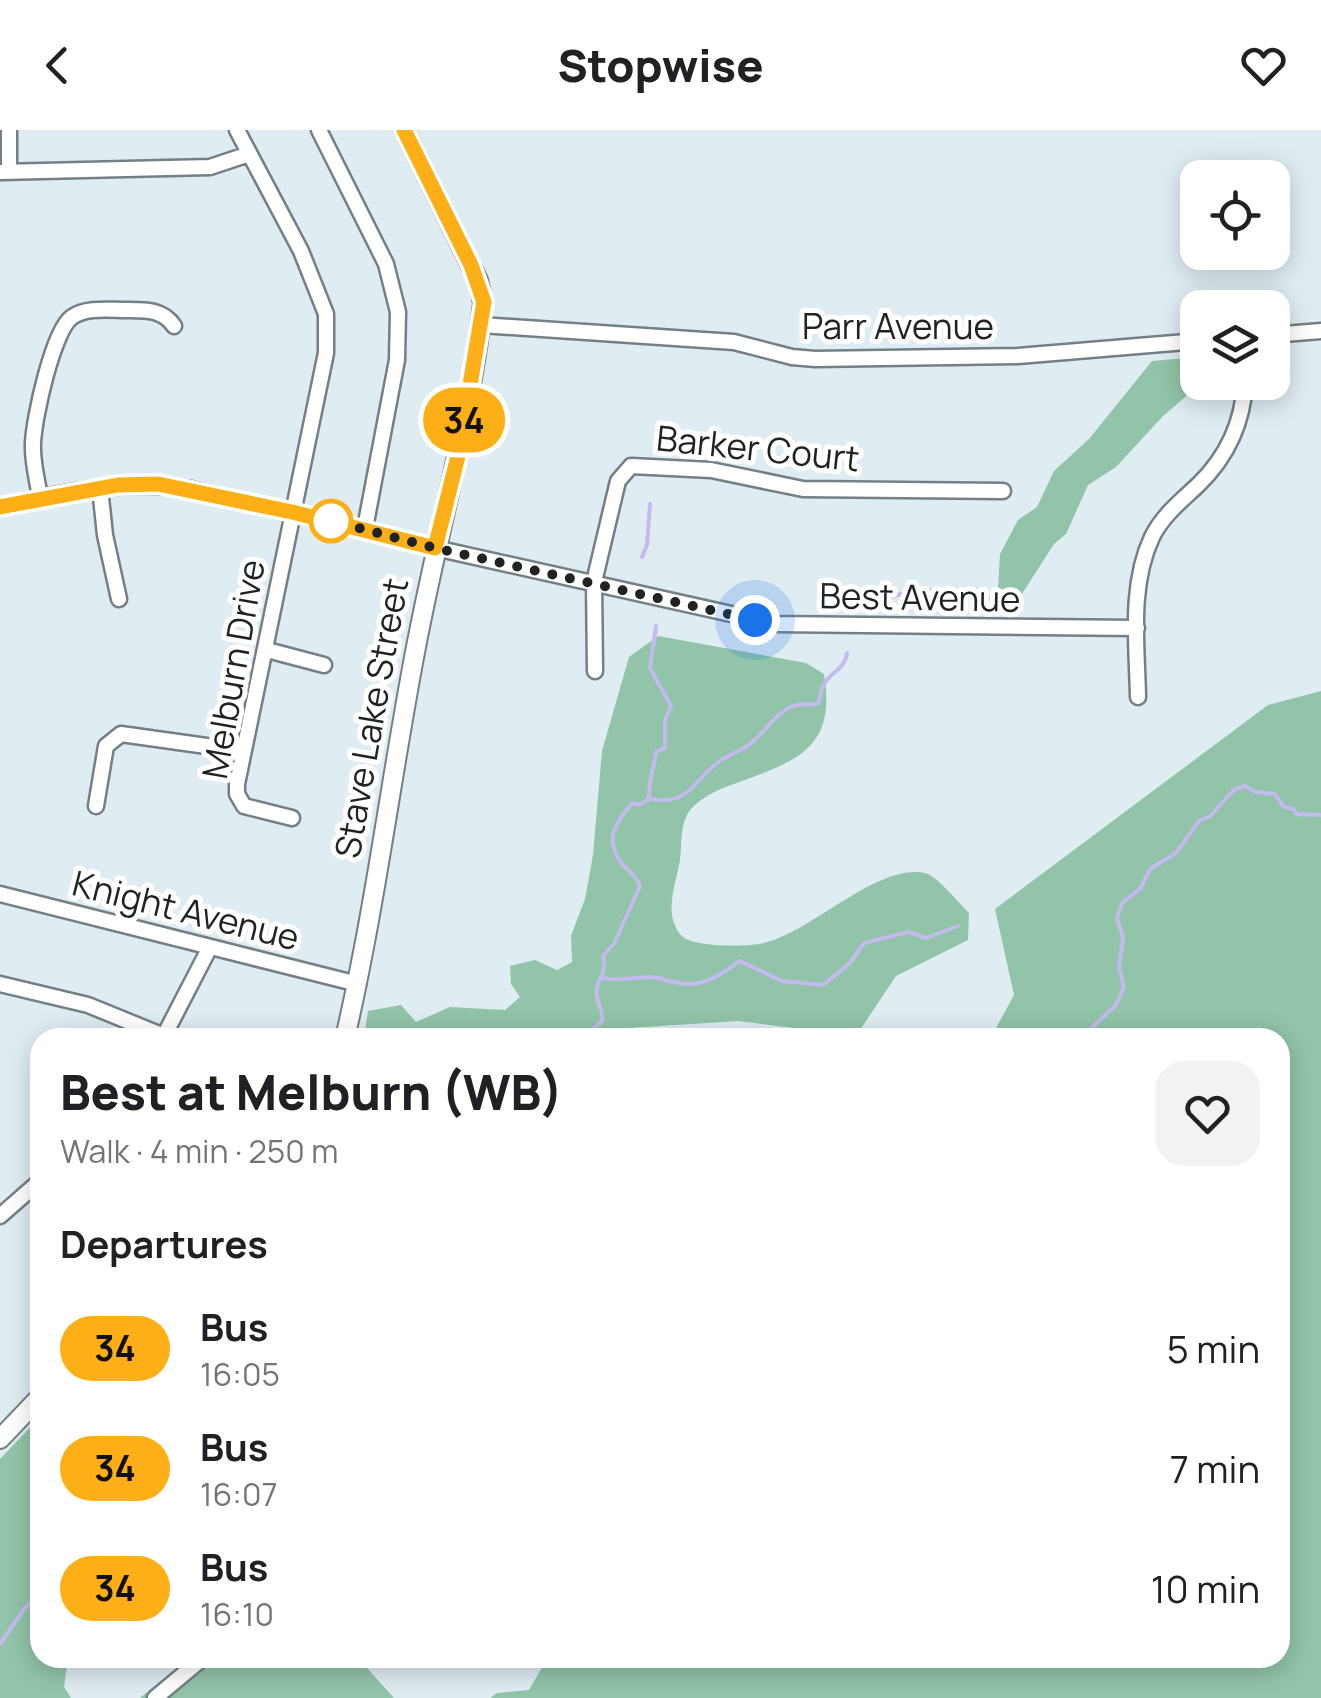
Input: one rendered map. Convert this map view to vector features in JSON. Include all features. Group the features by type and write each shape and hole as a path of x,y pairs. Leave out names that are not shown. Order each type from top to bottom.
{"main road":[{"name":"Stave Lake Street","path":"347,1028 358,984 392,768 435,548 458,456 484,302 478,280 404,130"},
{"path":"0,1439 30,1408"}],"street":[{"path":"9,130 4,172 210,167 249,154"},
{"name":"Melburn Drive","path":"237,130 301,251 326,314 326,354 242,751 237,794 244,806 292,818"},
{"path":"319,130 386,264 398,312 398,360 365,528"},
{"path":"40,497 34,462 35,420 61,328 78,313 92,310 157,312 169,317 174,326"},
{"name":"Parr Avenue","path":"481,325 734,342 792,358 815,360 1003,357 1180,342"},
{"path":"1290,334 1321,331"},
{"path":"1138,696 1139,573 1152,538 1172,508 1222,456 1240,420 1242,400"},
{"name":"Barker Court","path":"595,672 594,582 618,480 638,464 712,470 802,489 1002,491"},
{"name":"Best Avenue","path":"0,507 100,488 158,484 795,626 1137,628"},
{"path":"100,488 108,554 119,599"},
{"path":"266,650 324,665"},
{"path":"96,806 106,746 121,734 242,751"},
{"name":"Knight Avenue","path":"0,894 358,984"},
{"path":"169,1028 210,947"},
{"path":"0,984 88,1005 143,1028"},
{"path":"0,1216 30,1189"},
{"path":"155,1698 190,1668"}],"green space":[{"path":"1180,359 1182,400 1116,467 1088,485 1066,534 1054,544 1018,600 1006,607 997,606 1000,554 1018,520 1037,507 1054,471 1089,439 1152,361"},
{"path":"658,636 806,663 824,674 823,723 815,740 787,763 713,793 687,815 672,906 673,920 681,935 706,944 759,944 799,928 885,879 925,873 969,913 968,940 896,976 861,1028 794,1028 739,1021 629,1028 365,1028 368,1011 401,1005 416,1022 450,1007 505,1010 520,997 511,984 510,966 535,960 557,970 572,962 571,936 585,899 593,855 602,751 629,657"},
{"path":"1321,691 1321,1698 490,1698 497,1693 529,1690 542,1668 1290,1668 1290,1028 996,1028 1014,995 995,909 1268,705"},
{"path":"30,1428 30,1668 67,1668 64,1687 71,1698 0,1698 0,1459"},
{"path":"177,1668 367,1668 394,1698 140,1698"}],"waterway":[{"path":"642,557 647,545 650,504"},
{"path":"882,603 902,594 929,590 981,590 988,598"},
{"path":"594,1028 602,1021 596,992 604,969 603,956 614,944 640,886 615,852 614,829 633,803 639,805 649,799 656,752 665,748 665,720 671,706 650,668 656,626"},
{"path":"651,799 680,797 715,764 751,743 787,709 817,704 824,683 843,664 847,653"},
{"path":"1092,1028 1116,1005 1124,987 1119,968 1123,938 1117,918 1122,903 1140,889 1150,869 1176,853 1199,821 1210,816 1235,789 1245,786 1275,794 1284,807 1294,809 1296,814 1321,815"},
{"path":"603,978 654,977 693,984 717,976 740,961 782,981 823,985 850,963 864,943 908,932 926,938 958,926"},
{"path":"0,1644 30,1603"}],"bus line":[{"name":"34","path":"0,507 118,485 158,484 365,528 435,548 458,456 484,302 478,280 404,130"}],"route":[{"path":"331,521 328,520 755,620"}]}
